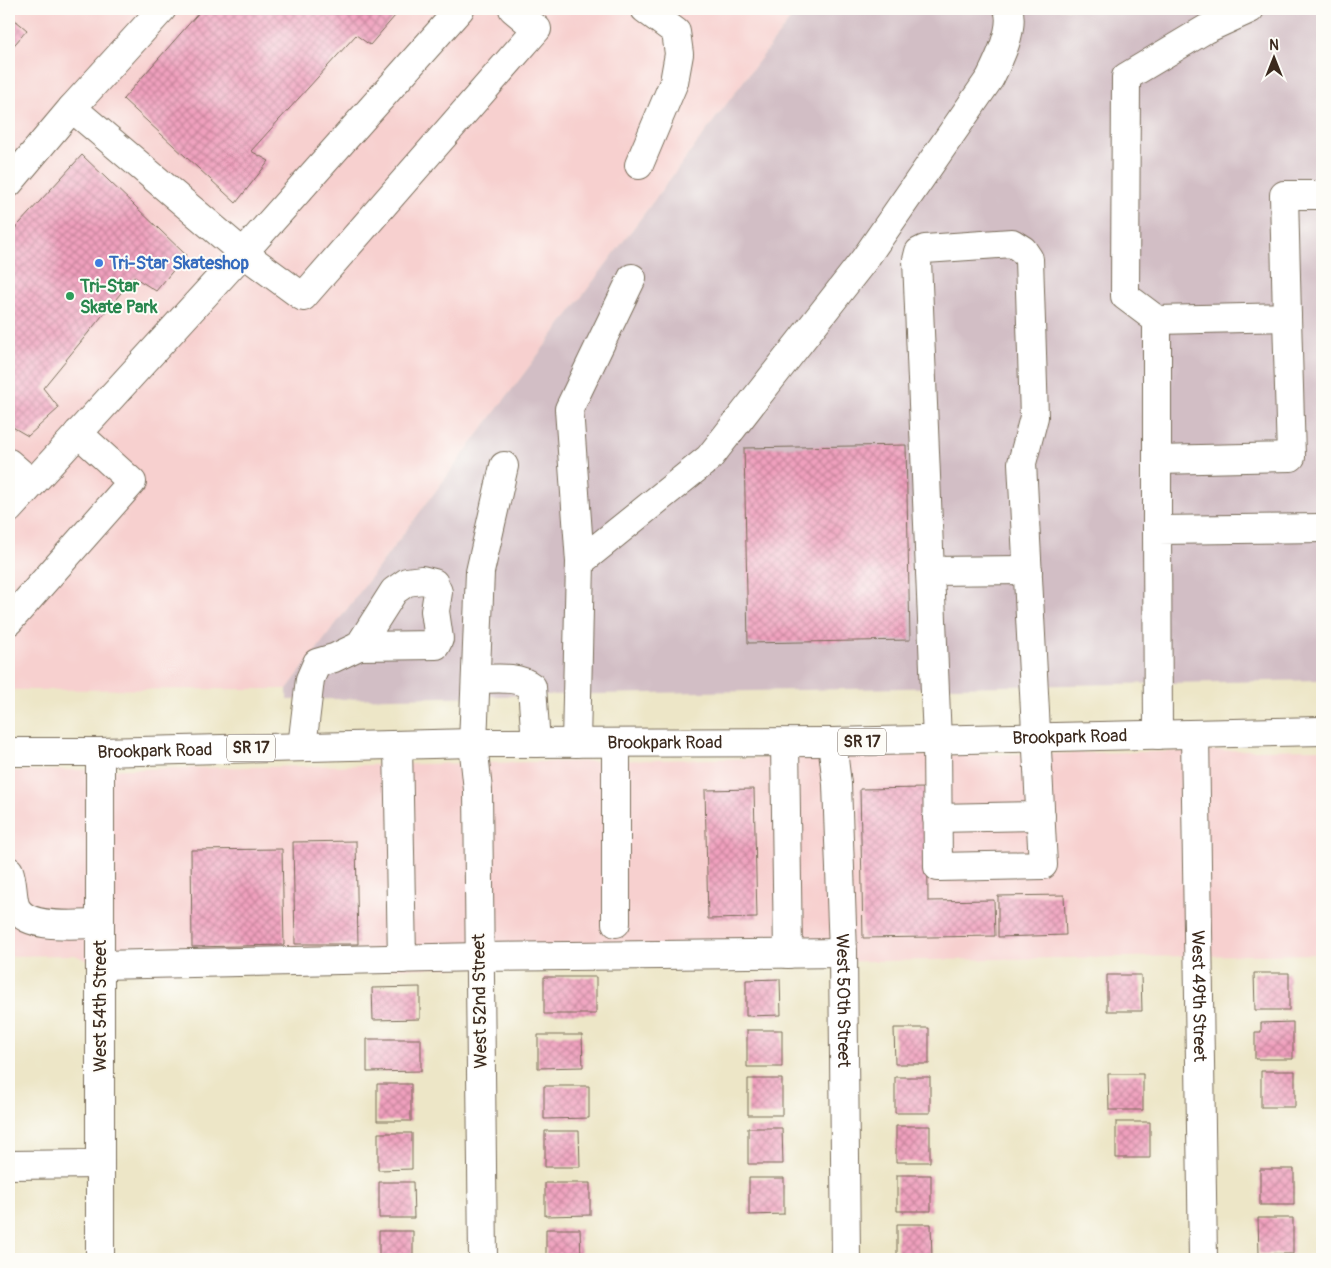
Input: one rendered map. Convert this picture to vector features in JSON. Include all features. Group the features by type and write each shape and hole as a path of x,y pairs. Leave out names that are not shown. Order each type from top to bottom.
{"street":[{"path":"9,183 72,108 162,9"},
{"path":"9,509 243,253 460,9"},
{"path":"72,108 243,253 303,297 537,28 513,9"},
{"path":"639,165 674,82 679,54 676,32 645,9"},
{"path":"580,562 709,458 864,260 990,78 1000,56 1011,20 1008,9"},
{"path":"1250,9 1206,30 1126,77 1126,296 1157,320 1286,317"},
{"path":"1157,460 1290,457 1284,195 1322,195"},
{"path":"1012,243 1023,250 1029,259 1034,417 1022,463 1028,570 1043,865 938,867 937,740 917,260 920,252 925,249 1012,243"},
{"path":"576,743 580,562 569,409 632,278"},
{"path":"1157,320 1158,734"},
{"path":"9,621 132,482 78,433"},
{"path":"9,463 32,483"},
{"name":"West 52nd Street","path":"483,1259 478,790 473,744 480,572 504,466"},
{"path":"1157,530 1322,528"},
{"path":"930,570 1028,570"},
{"path":"302,747 310,679 317,663 334,658 358,646"},
{"path":"476,679 516,680 525,682 532,687 536,743"},
{"name":"Brookpark Road","path":"9,752 616,742 832,742 1322,731"},
{"name":"West 49th Street","path":"1195,734 1203,1259"},
{"path":"616,742 616,923"},
{"path":"785,742 788,954"},
{"name":"West 50th Street","path":"832,742 837,784 843,953 846,1259"},
{"path":"398,745 402,959"},
{"name":"West 54th Street","path":"100,752 100,1259"},
{"path":"937,818 1041,816"},
{"path":"9,870 16,907 24,917 32,921 48,924 100,924"},
{"path":"100,965 480,957 843,953"},
{"path":"9,1165 100,1164"}],"shaded area":[{"path":"9,9 798,9 287,689 9,690"},
{"path":"798,9 1322,9 1322,680 287,700 287,689"},
{"path":"1322,749 1322,954 116,973 75,955 9,956 9,771"}],"building":[{"path":"202,9 401,9 370,45 356,35 251,151 269,161 236,203 123,99"},
{"path":"9,15 27,30 9,51"},
{"path":"82,155 186,255 156,291 134,277 43,388 59,408 28,436 9,425 9,235"},
{"path":"906,445 910,640 748,643 744,448"},
{"path":"927,788 928,901 994,900 995,936 863,938 860,789"},
{"path":"754,789 757,918 708,919 705,790"},
{"path":"356,841 358,944 295,944 293,842"},
{"path":"282,849 284,945 192,947 191,850"},
{"path":"1064,895 1066,935 998,937 998,896"},
{"path":"1254,973 1289,973 1289,1010 1255,1010"},
{"path":"1107,975 1141,975 1142,1011 1107,1011"},
{"path":"544,977 596,977 596,1014 544,1014"},
{"path":"780,979 781,1015 746,1016 746,980"},
{"path":"420,987 420,1019 373,1020 372,988"},
{"path":"1293,1022 1293,1059 1255,1059 1255,1032 1261,1032 1261,1023"},
{"path":"894,1028 929,1028 929,1064 895,1064"},
{"path":"747,1030 782,1030 782,1067 747,1067"},
{"path":"538,1035 582,1035 583,1067 538,1068"},
{"path":"367,1039 421,1039 421,1071 367,1072"},
{"path":"1261,1071 1295,1071 1295,1107 1261,1107"},
{"path":"1108,1074 1143,1074 1143,1110 1109,1110"},
{"path":"895,1077 930,1077 930,1113 895,1113"},
{"path":"748,1079 782,1079 782,1115 748,1115"},
{"path":"377,1084 411,1084 411,1121 377,1121"},
{"path":"544,1086 589,1086 589,1118 544,1119"},
{"path":"1116,1122 1150,1122 1150,1158 1116,1158"},
{"path":"896,1126 930,1126 930,1162 896,1162"},
{"path":"748,1128 782,1128 783,1164 748,1164"},
{"path":"545,1131 579,1131 580,1167 545,1167"},
{"path":"378,1133 412,1133 412,1169 378,1170"},
{"path":"1260,1169 1294,1169 1294,1205 1260,1205"},
{"path":"897,1175 931,1175 931,1211 897,1211"},
{"path":"749,1178 784,1178 784,1214 749,1215"},
{"path":"379,1182 413,1182 414,1218 379,1218"},
{"path":"545,1183 590,1183 590,1215 545,1216"},
{"path":"1258,1218 1293,1218 1293,1254 1259,1254"},
{"path":"897,1224 931,1224 932,1259 897,1259"},
{"path":"546,1229 580,1229 581,1259 546,1259"},
{"path":"379,1231 413,1231 413,1259 379,1259"}],"place":[{"name":"Tri-Star Skateshop","path":"99,263"},
{"name":"Tri-Star Skate Park","path":"70,296"}]}
